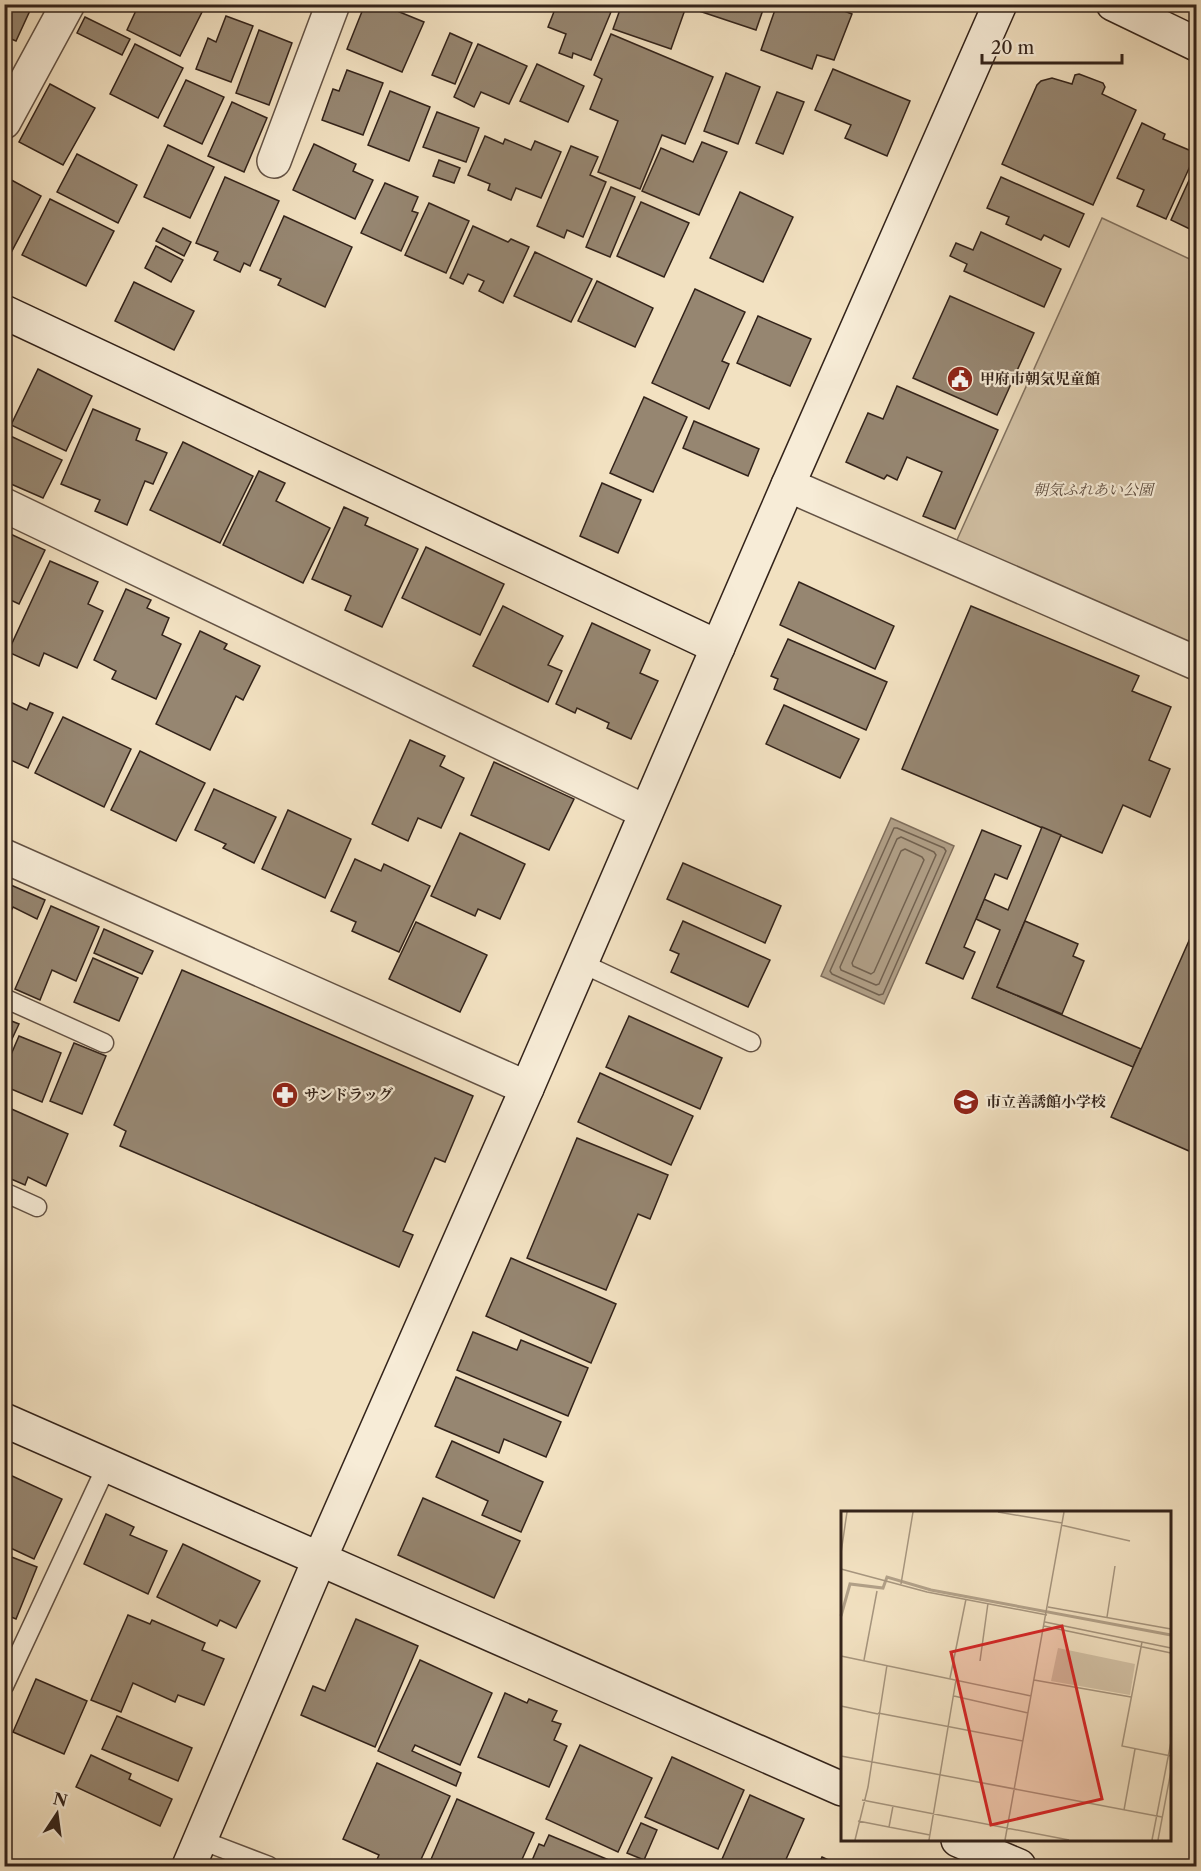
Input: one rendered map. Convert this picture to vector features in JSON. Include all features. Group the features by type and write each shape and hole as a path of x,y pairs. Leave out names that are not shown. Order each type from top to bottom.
{"street":[{"path":"4,122 68,4"},
{"path":"274,161 333,4"},
{"path":"195,1853 320,1558 528,1088 788,485 1000,4"},
{"path":"1113,4 1197,44"},
{"path":"4,312 718,647"},
{"path":"788,485 1197,663"},
{"path":"4,505 646,812"},
{"path":"4,856 528,1088"},
{"path":"4,1420 841,1788"},
{"path":"963,1841 1019,1866"}],"lane":[{"path":"581,963 751,1042"},
{"path":"4,998 104,1043"},
{"path":"4,1192 36,1207"},
{"path":"4,1686 107,1465"},
{"path":"195,1853 269,1866"}],"green space":[{"name":"朝気ふれあい公園","path":"1102,218 1196,262 1196,648 956,542"}],"water":[{"path":"891,818 954,846 884,1004 821,976"}],"building":[{"path":"4,4 33,4 16,41 4,36"},
{"path":"139,4 196,4 204,8 180,56 127,30"},
{"path":"365,4 380,4 424,22 402,72 347,49"},
{"path":"557,4 591,4 611,12 591,60 573,53 572,58 559,53 566,34 548,27"},
{"path":"622,4 687,4 671,49 613,29"},
{"path":"698,4 765,4 756,30 696,10"},
{"path":"777,4 826,4 852,14 834,60 817,55 812,69 761,50"},
{"path":"226,16 253,26 231,82 196,69 208,38 216,42"},
{"path":"85,17 130,39 122,55 77,33"},
{"path":"259,30 292,43 269,105 236,93"},
{"path":"450,33 472,43 455,84 432,75"},
{"path":"611,34 713,77 685,144 662,135 640,189 598,172 618,121 590,109 602,79 594,75"},
{"path":"135,44 183,68 158,118 110,94"},
{"path":"478,44 527,66 509,104 481,92 474,107 454,97"},
{"path":"537,64 584,86 568,122 520,101"},
{"path":"833,69 910,101 887,156 845,138 851,125 815,110"},
{"path":"347,70 383,83 363,135 322,120 333,89 339,91"},
{"path":"726,73 760,87 738,144 704,131"},
{"path":"1079,74 1103,83 1105,87 1102,94 1136,110 1093,205 1002,164 1037,85 1041,81 1052,78 1072,84 1075,75"},
{"path":"186,80 224,97 202,144 164,126"},
{"path":"50,84 95,108 63,165 19,142"},
{"path":"390,91 430,107 409,161 368,145"},
{"path":"777,92 804,102 783,154 756,143"},
{"path":"232,102 267,118 244,172 208,156"},
{"path":"437,112 479,128 466,162 423,147"},
{"path":"1142,123 1165,134 1163,139 1196,153 1166,219 1137,206 1144,190 1117,178"},
{"path":"485,136 503,144 505,139 531,150 535,141 561,152 541,198 516,188 511,200 488,190 490,184 468,175"},
{"path":"702,142 727,152 699,215 642,191 661,148 693,162"},
{"path":"314,144 356,164 353,171 373,180 355,219 293,190"},
{"path":"168,145 214,167 190,218 144,197"},
{"path":"571,146 598,157 590,175 606,182 583,237 567,230 564,238 537,226"},
{"path":"77,154 137,185 118,223 57,192"},
{"path":"439,160 460,168 454,183 433,176"},
{"path":"1196,165 1196,232 1171,220"},
{"path":"4,176 41,196 4,266"},
{"path":"225,177 279,201 250,266 244,263 240,272 214,260 218,252 196,243"},
{"path":"1001,177 1084,214 1069,247 1044,235 1041,240 1006,224 1009,217 987,208"},
{"path":"385,183 418,197 412,211 418,213 401,251 361,233"},
{"path":"611,187 635,197 610,257 586,247"},
{"path":"740,192 793,217 763,282 710,258"},
{"path":"50,199 114,231 86,286 22,255"},
{"path":"641,202 689,223 664,277 617,256"},
{"path":"429,203 469,221 446,273 405,255"},
{"path":"284,216 352,247 325,307 278,285 281,279 260,270"},
{"path":"473,226 508,242 511,239 529,247 503,303 479,291 484,281 468,274 463,284 450,278"},
{"path":"163,228 191,242 184,256 156,241"},
{"path":"981,232 1061,269 1044,307 964,271 967,264 950,256 956,243 973,250"},
{"path":"156,246 183,260 171,282 145,268"},
{"path":"535,252 592,279 571,322 514,296"},
{"path":"597,281 653,308 635,347 578,321"},
{"path":"134,282 194,311 174,350 115,321"},
{"path":"695,289 745,312 722,361 729,364 709,409 652,383"},
{"path":"950,296 1034,333 997,415 913,378"},
{"path":"758,316 811,339 790,386 737,363"},
{"path":"38,369 92,396 66,451 11,425"},
{"path":"897,386 998,430 955,529 923,516 942,472 907,457 897,480 887,475 884,479 846,462 868,413 883,419"},
{"path":"644,397 687,417 653,492 610,473"},
{"path":"93,409 140,429 136,440 167,453 153,484 145,481 127,525 95,511 100,500 61,484"},
{"path":"694,421 759,449 748,476 683,448"},
{"path":"4,433 62,460 43,498 4,481"},
{"path":"183,442 253,476 220,543 150,510"},
{"path":"259,471 285,483 276,501 330,528 303,583 223,545"},
{"path":"602,483 641,500 618,553 580,536"},
{"path":"344,507 368,518 365,525 418,549 382,627 345,610 351,596 312,579"},
{"path":"4,531 45,550 19,604 4,597"},
{"path":"426,547 504,584 480,635 402,598"},
{"path":"50,561 98,582 88,604 103,611 77,668 44,653 39,666 8,652"},
{"path":"799,582 894,626 875,669 780,625"},
{"path":"126,589 151,600 147,608 169,618 162,635 181,644 156,699 112,679 116,671 94,660"},
{"path":"503,606 563,636 548,665 562,671 548,702 473,666"},
{"path":"971,606 1139,676 1132,691 1171,707 1149,760 1170,769 1150,817 1123,805 1102,853 902,769"},
{"path":"592,623 650,650 640,673 658,681 631,739 607,728 609,723 577,708 575,713 556,704"},
{"path":"200,631 227,644 224,649 260,666 243,700 236,696 210,750 156,724"},
{"path":"788,639 887,682 866,730 774,689 778,679 771,676"},
{"path":"4,699 27,710 30,703 53,713 28,768 4,757"},
{"path":"784,705 859,739 840,778 766,744"},
{"path":"63,717 131,749 104,807 35,773"},
{"path":"410,740 445,756 440,766 464,778 441,828 418,818 408,841 372,824"},
{"path":"140,751 205,783 176,841 111,810"},
{"path":"494,762 574,799 549,850 471,815"},
{"path":"214,789 276,817 254,863 223,848 226,844 195,830"},
{"path":"288,810 351,839 325,898 262,869"},
{"path":"1042,827 1061,835 997,987 1141,1049 1133,1067 972,998 1000,930 976,919 984,899 1008,910"},
{"path":"982,830 1021,846 1007,879 995,874 964,947 975,952 963,979 926,963"},
{"path":"460,833 525,864 500,919 478,909 475,916 431,896"},
{"path":"355,859 381,871 384,864 430,886 399,952 352,931 356,922 331,911"},
{"path":"683,863 781,906 765,943 667,899"},
{"path":"4,882 45,900 37,919 13,907 4,926"},
{"path":"51,906 99,927 76,981 52,970 40,1000 15,989"},
{"path":"683,921 770,960 748,1007 671,972 679,954 670,950"},
{"path":"1025,921 1078,944 1073,956 1084,961 1062,1014 997,987"},
{"path":"416,922 487,955 460,1012 389,979"},
{"path":"104,929 153,951 142,974 94,953"},
{"path":"1192,934 1196,937 1196,1154 1111,1117"},
{"path":"93,958 138,978 119,1021 74,1002"},
{"path":"182,970 473,1096 445,1162 435,1158 403,1231 413,1235 399,1267 120,1146 126,1131 114,1125"},
{"path":"629,1016 722,1058 700,1109 606,1067"},
{"path":"4,1018 19,1024 4,1056"},
{"path":"19,1036 61,1053 42,1102 4,1086 4,1071"},
{"path":"74,1043 106,1056 82,1114 50,1101"},
{"path":"600,1073 693,1116 671,1165 578,1122"},
{"path":"7,1107 68,1134 46,1186 28,1177 25,1185 4,1176 4,1112"},
{"path":"577,1138 668,1175 650,1219 638,1214 606,1290 527,1258"},
{"path":"511,1258 616,1304 591,1363 486,1316"},
{"path":"473,1332 517,1350 521,1340 588,1368 568,1416 457,1370"},
{"path":"456,1377 561,1422 546,1457 504,1439 499,1453 435,1426"},
{"path":"452,1441 543,1482 521,1532 482,1515 488,1501 436,1477"},
{"path":"10,1475 62,1499 34,1559 4,1545 4,1487"},
{"path":"423,1498 520,1541 494,1598 398,1555"},
{"path":"106,1514 134,1527 130,1535 167,1551 148,1594 84,1564"},
{"path":"183,1544 260,1581 236,1628 220,1620 217,1626 157,1597"},
{"path":"4,1554 37,1567 16,1619 4,1614"},
{"path":"128,1615 150,1624 152,1620 205,1643 202,1650 224,1659 204,1705 178,1695 175,1702 133,1683 121,1712 91,1700"},
{"path":"356,1619 418,1646 375,1747 301,1715 313,1686 325,1691"},
{"path":"420,1660 492,1693 460,1765 415,1745 412,1751 461,1773 456,1786 378,1751"},
{"path":"36,1679 87,1701 64,1754 13,1732"},
{"path":"505,1693 527,1703 529,1699 557,1711 552,1721 561,1724 554,1740 567,1746 549,1787 478,1757"},
{"path":"117,1716 192,1748 178,1781 102,1749"},
{"path":"580,1745 652,1778 618,1852 546,1819"},
{"path":"91,1755 131,1774 129,1779 172,1799 160,1826 76,1787"},
{"path":"672,1757 744,1790 718,1849 645,1817"},
{"path":"377,1763 450,1796 418,1866 374,1866 379,1855 343,1839"},
{"path":"750,1795 804,1819 783,1866 719,1866"},
{"path":"457,1799 534,1833 519,1866 435,1866 429,1864"},
{"path":"641,1823 657,1830 644,1860 627,1853"},
{"path":"549,1835 616,1863 615,1866 536,1866 531,1863 539,1844 544,1846"},
{"path":"822,1857 841,1866 818,1866"}],"place":[{"name":"甲府市朝気児童館","path":"960,379"},
{"name":"サンドラッグ","path":"285,1095"},
{"name":"市立善誘館小学校","path":"966,1102"}]}
